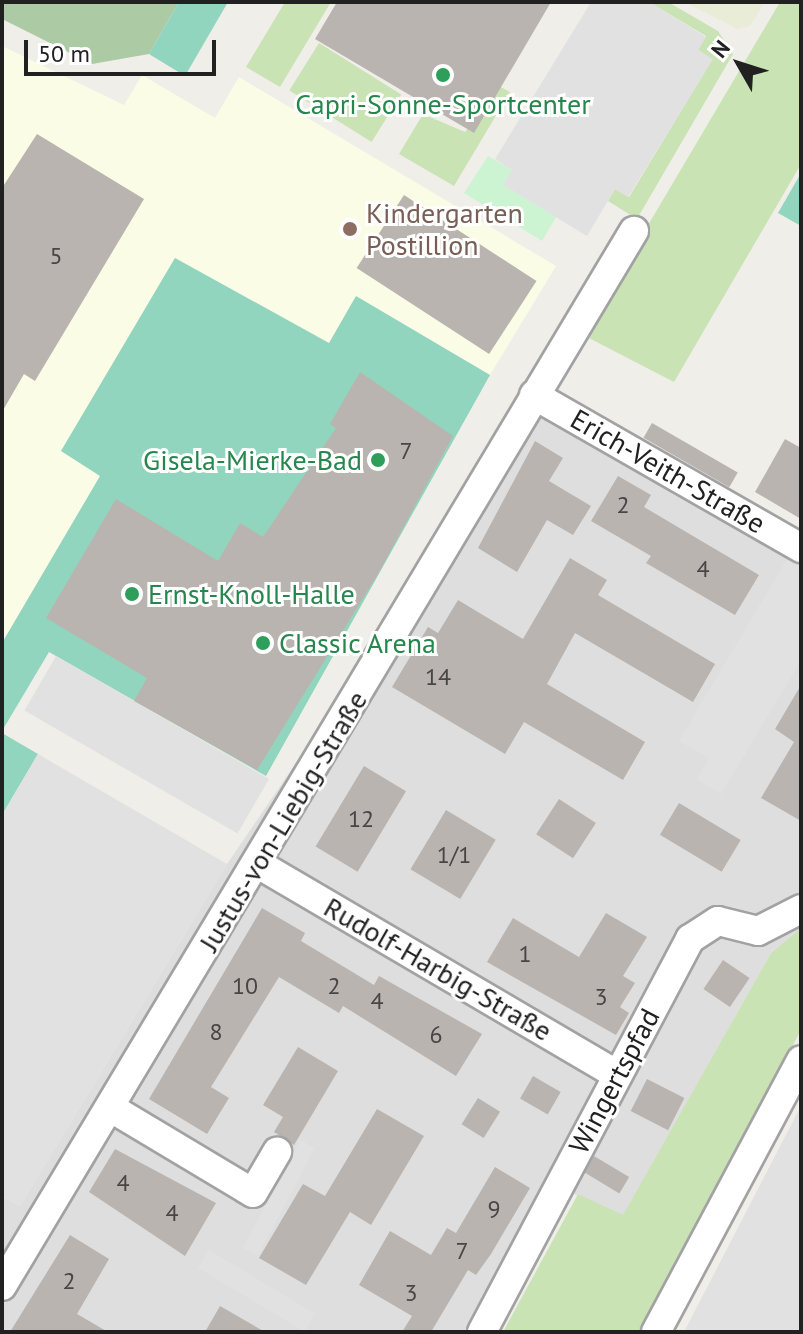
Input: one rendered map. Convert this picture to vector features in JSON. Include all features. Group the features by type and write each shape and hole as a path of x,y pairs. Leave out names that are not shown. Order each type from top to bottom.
{"street":[{"name":"Justus-von-Liebig-Straße","path":"2,1286 258,864 634,231"},
{"name":"Erich-Veith-Straße","path":"534,395 801,548"},
{"name":"Rudolf-Harbig-Straße","path":"258,864 617,1075"},
{"name":"Wingertspfad","path":"482,1332 690,939 718,921 758,931 801,909"},
{"path":"656,1332 801,1060"},
{"path":"111,1108 253,1193 277,1152"}],"shaded area":[{"path":"591,2 649,2 706,37 698,50 713,59 628,197 615,189 587,236 503,185 512,170 495,159"},
{"path":"684,2 765,2 750,26 738,29"},
{"path":"2,46 124,105 142,75 215,118 239,77 556,266 490,375 357,297 329,344 175,258 61,451 101,476 2,643"},
{"path":"552,388 801,530 801,928 771,953 623,1216 552,1184 473,1332 2,1332 2,1196 20,1206 227,864"},
{"path":"790,554 801,561 801,661 721,794 697,779 709,758 679,741"},
{"path":"56,656 269,779 238,834 24,711"},
{"path":"38,754 227,864 20,1206 2,1196 2,815"},
{"path":"801,1106 801,1332 684,1332 761,1183"},
{"path":"300,1140 315,1148 258,1256 243,1248"},
{"path":"209,1250 315,1314 304,1332 198,1268"}],"green space":[{"path":"2,2 179,2 149,54 92,64 2,19"},
{"path":"179,2 228,2 185,76 149,54"},
{"path":"285,2 331,2 280,87 246,67"},
{"path":"649,2 668,2 718,31 733,54 637,219 608,201 615,189 629,197 712,60 698,50 706,36"},
{"path":"780,2 801,2 801,164 674,382 583,335"},
{"path":"319,43 401,94 372,142 289,90"},
{"path":"499,86 510,92 454,186 399,154 423,114 465,132"},
{"path":"488,156 512,170 503,185 556,217 542,241 464,193"},
{"path":"801,173 801,226 778,213"},
{"path":"175,258 329,343 356,296 490,375 266,776 49,652 2,731 2,643 100,476 61,451"},
{"path":"2,733 38,754 2,815"},
{"path":"801,928 801,1030 640,1332 503,1332 578,1194 623,1215 771,953"}],"building":[{"name":"Capri-Sonne-Sportcenter","path":"337,2 551,2 474,133 315,39"},
{"path":"37,134 144,199 35,381 24,374 2,412 2,188"},
{"path":"404,195 537,281 489,354 357,268"},
{"path":"360,372 453,436 378,574 257,770 134,701 147,678 46,618 116,499 218,561 240,523 263,537 336,428 330,424"},
{"path":"652,423 738,472 729,487 644,438"},
{"path":"785,439 801,448 801,519 755,492"},
{"path":"535,441 563,458 549,481 591,506 573,535 547,520 517,572 478,548"},
{"path":"618,476 651,495 644,507 759,575 735,615 646,563 651,556 591,521"},
{"path":"570,558 607,580 598,595 715,664 693,702 575,633 547,684 645,742 623,780 524,722 505,754 392,687 428,627 438,633 458,600 523,639"},
{"path":"801,685 801,821 761,798 794,742 775,729"},
{"path":"364,766 406,791 358,872 316,847"},
{"path":"559,799 596,823 573,858 536,834"},
{"path":"679,803 741,840 722,872 660,835"},
{"path":"446,810 496,840 460,899 410,869"},
{"path":"262,908 305,933 301,941 374,985 379,976 482,1034 456,1076 343,1006 339,1013 279,977 211,1087 229,1098 207,1134 149,1099"},
{"path":"606,913 647,937 623,976 635,983 620,1007 629,1013 616,1035 487,962 513,918 579,957"},
{"path":"723,960 750,978 730,1007 703,989"},
{"path":"298,1047 338,1071 294,1145 274,1132 283,1117 263,1105"},
{"path":"533,1076 561,1092 548,1115 520,1099"},
{"path":"647,1079 684,1098 668,1130 631,1111"},
{"path":"478,1098 500,1112 484,1138 462,1124"},
{"path":"377,1109 424,1136 371,1225 350,1212 306,1285 259,1258 303,1184 325,1196"},
{"path":"115,1149 216,1203 185,1256 89,1192"},
{"path":"594,1156 629,1177 619,1193 584,1172"},
{"path":"495,1167 530,1188 491,1254 476,1275 468,1270 431,1332 402,1332 412,1316 359,1285 390,1231 431,1255 447,1228 456,1233"},
{"path":"70,1235 109,1259 77,1314 108,1332 10,1332"},
{"path":"220,1306 265,1332 205,1332"}],"place":[{"name":"Capri-Sonne-Sportcenter","path":"443,75"},
{"name":"Kindergarten Postillion","path":"350,229"},
{"name":"Gisela-Mierke-Bad","path":"378,460"},
{"name":"Ernst-Knoll-Halle","path":"132,594"},
{"name":"Classic Arena","path":"263,643"}]}
